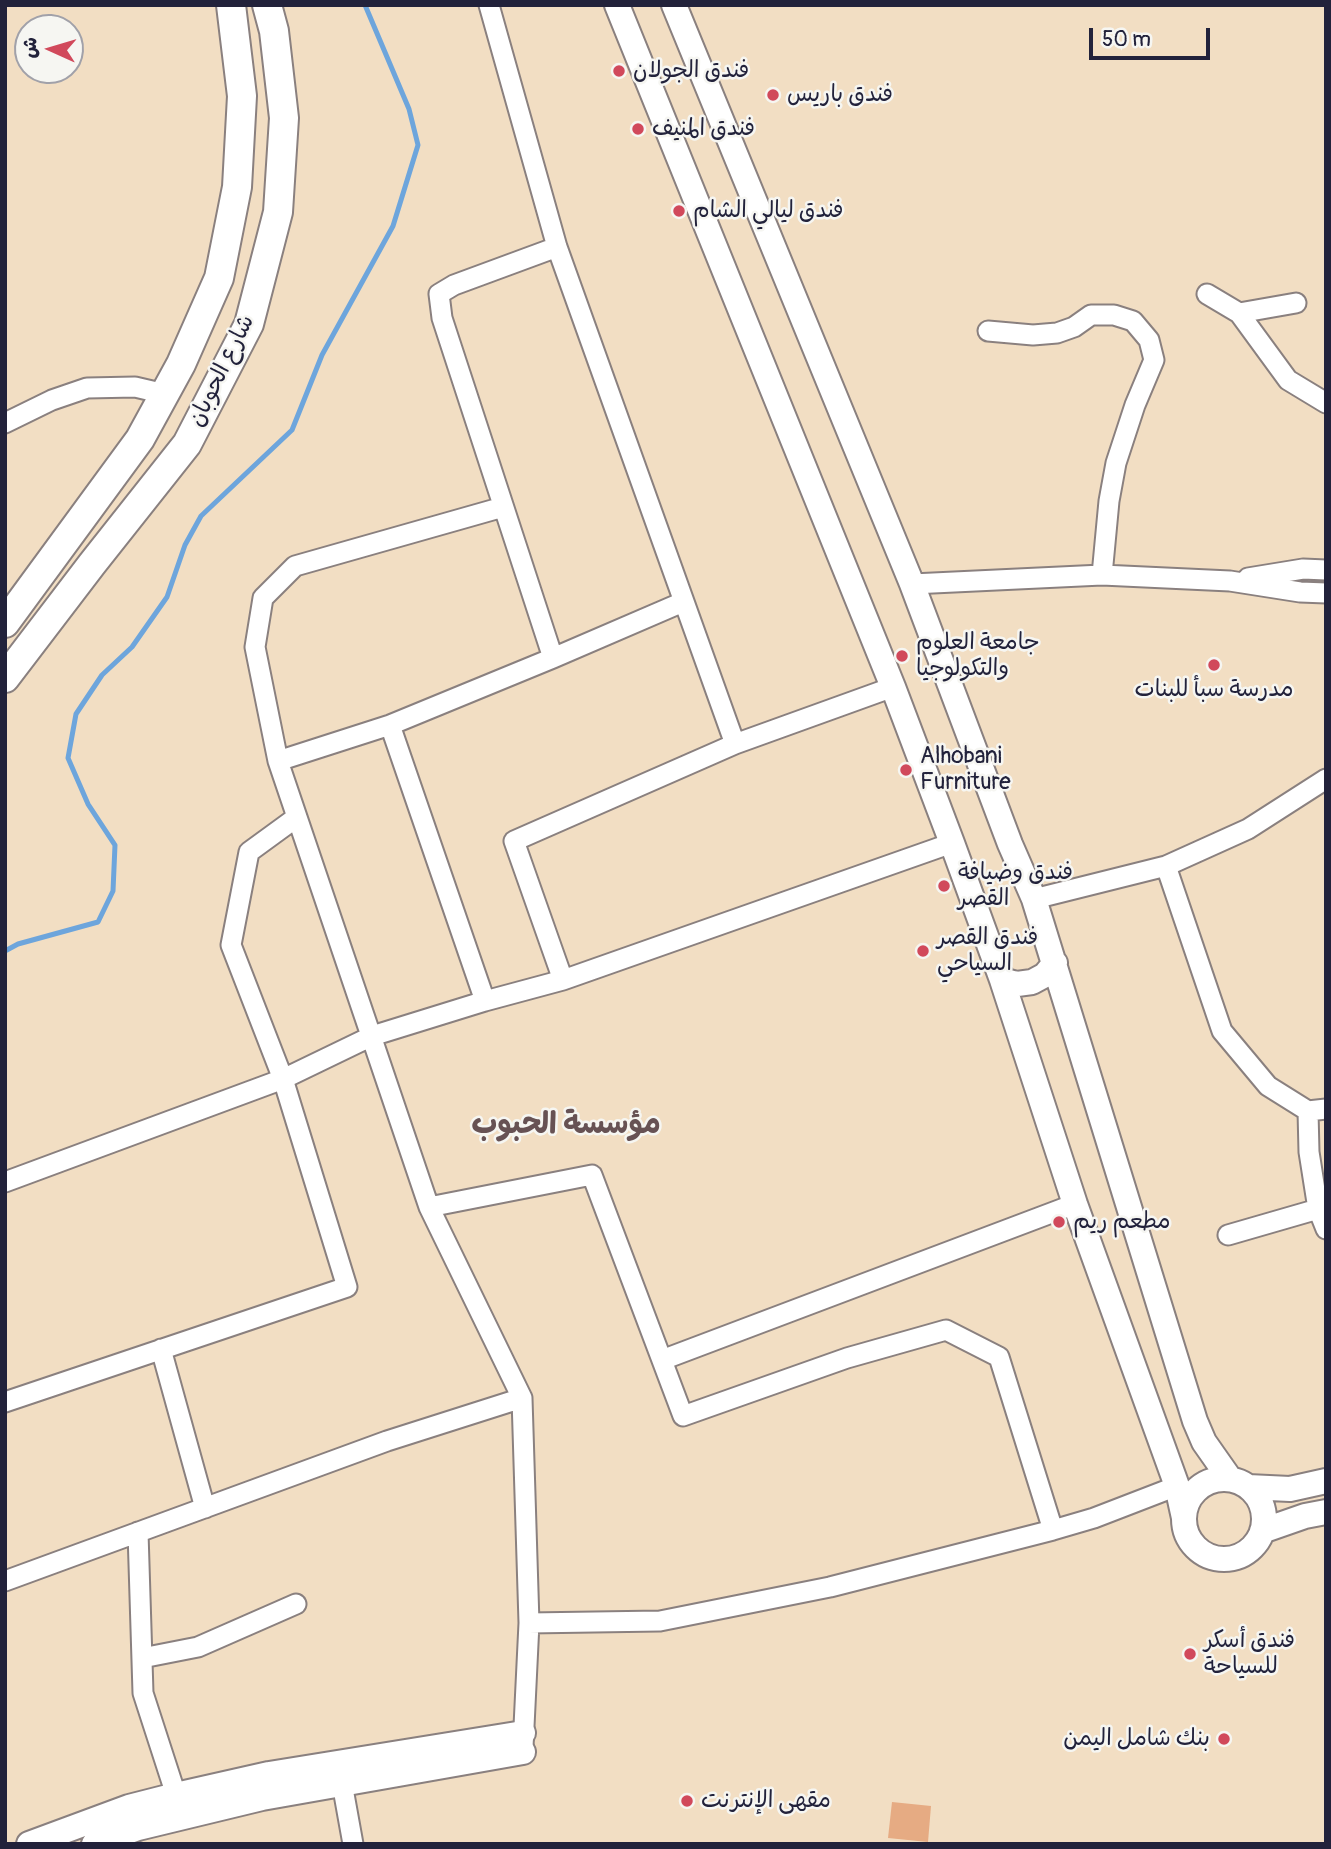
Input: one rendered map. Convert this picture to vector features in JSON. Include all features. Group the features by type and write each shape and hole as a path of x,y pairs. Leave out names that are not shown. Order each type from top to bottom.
{"highway":[{"name":"شارع الحوبان","path":"9,610 140,439 181,364 219,278 237,187 242,96 231,5"},
{"name":"شارع الحوبان","path":"5,678 187,444 249,324 278,212 284,118 274,31 267,5"}],"main road":[{"path":"617,5 893,687 952,843 1002,980 1075,1204 1177,1486 1185,1531 1191,1542 1211,1557 1223,1560 1236,1558 1256,1543 1262,1531 1262,1507 1257,1496 1239,1483 1204,1442 1195,1421 1034,900 1010,844 912,584 674,5"},
{"path":"1002,980 1017,984 1032,982 1045,975 1055,963"},
{"path":"1184,1518 1186,1504 1193,1493 1204,1484 1216,1480 1290,1489 1326,1482"},
{"path":"1262,1531 1305,1516 1326,1512"},
{"path":"94,1844 138,1828 262,1798 523,1743"},
{"path":"29,1844 129,1807 269,1774 523,1743"}],"street":[{"path":"489,5 557,247 735,744"},
{"path":"553,658 442,318 439,294 454,285 557,247"},
{"path":"1207,295 1239,313 1288,380 1326,403"},
{"path":"1239,313 1296,303"},
{"path":"988,331 1057,333 1074,327 1091,315 1114,315 1133,321 1149,340 1154,360 1135,405 1116,463 1109,501 1102,575"},
{"path":"5,424 51,400 87,388 135,387 165,394"},
{"path":"503,507 295,566 263,597 255,647 278,761 429,1207 522,1398 529,1623 523,1743"},
{"path":"1230,581 1303,569 1326,570"},
{"path":"912,584 1102,575 1230,581 1300,592 1326,593"},
{"path":"278,761 390,725 683,602"},
{"path":"9,610 47,624"},
{"path":"563,980 514,841 735,744 893,687"},
{"path":"390,725 485,1001"},
{"path":"1034,900 1166,866 1248,829 1326,779"},
{"path":"5,1402 347,1287 284,1079 231,945 249,852 297,817"},
{"path":"5,1182 284,1079 372,1037 485,1001 563,980 952,843"},
{"path":"1166,866 1222,1031 1268,1086 1317,1110 1309,1152 1318,1209 1326,1229"},
{"path":"429,1207 592,1175 682,1416 847,1358 946,1330 999,1356 1053,1530"},
{"path":"662,1360 1075,1204"},
{"path":"1228,1235 1318,1209"},
{"path":"161,1349 205,1508"},
{"path":"5,1581 387,1441 522,1398"},
{"path":"529,1623 660,1621 830,1587 1053,1530 1177,1486"},
{"path":"138,1532 144,1693 176,1795"},
{"path":"142,1658 198,1647 296,1604"},
{"path":"342,1783 353,1844"}],"building":[{"path":"892,1802 931,1806 928,1842 888,1838"}],"waterway":[{"path":"5,951 18,944 98,922 113,891 115,845 88,804 68,758 76,714 102,675 132,647 167,597 185,545 201,516 292,430 322,355 393,226 418,145 409,109 365,5"}],"place":[{"name":"فندق الجولان","path":"619,71"},
{"name":"فندق باريس","path":"773,95"},
{"name":"فندق المنيف","path":"638,129"},
{"name":"فندق ليالي الشام","path":"679,211"},
{"name":"جامعة العلوم والتكولوجيا","path":"902,656"},
{"name":"مدرسة سبأ للبنات","path":"1214,665"},
{"name":"Alhobani Furniture","path":"906,770"},
{"name":"فندق وضيافة القصر","path":"944,886"},
{"name":"فندق القصر السياحي","path":"923,951"},
{"name":"مطعم ريم","path":"1059,1222"},
{"name":"فندق أسكر للسياحة","path":"1190,1654"},
{"name":"بنك شامل اليمن","path":"1224,1739"},
{"name":"مقهى الإنترنت","path":"687,1801"}],"district":[{"name":"مؤسسة الحبوب","path":"566,1125"}]}
